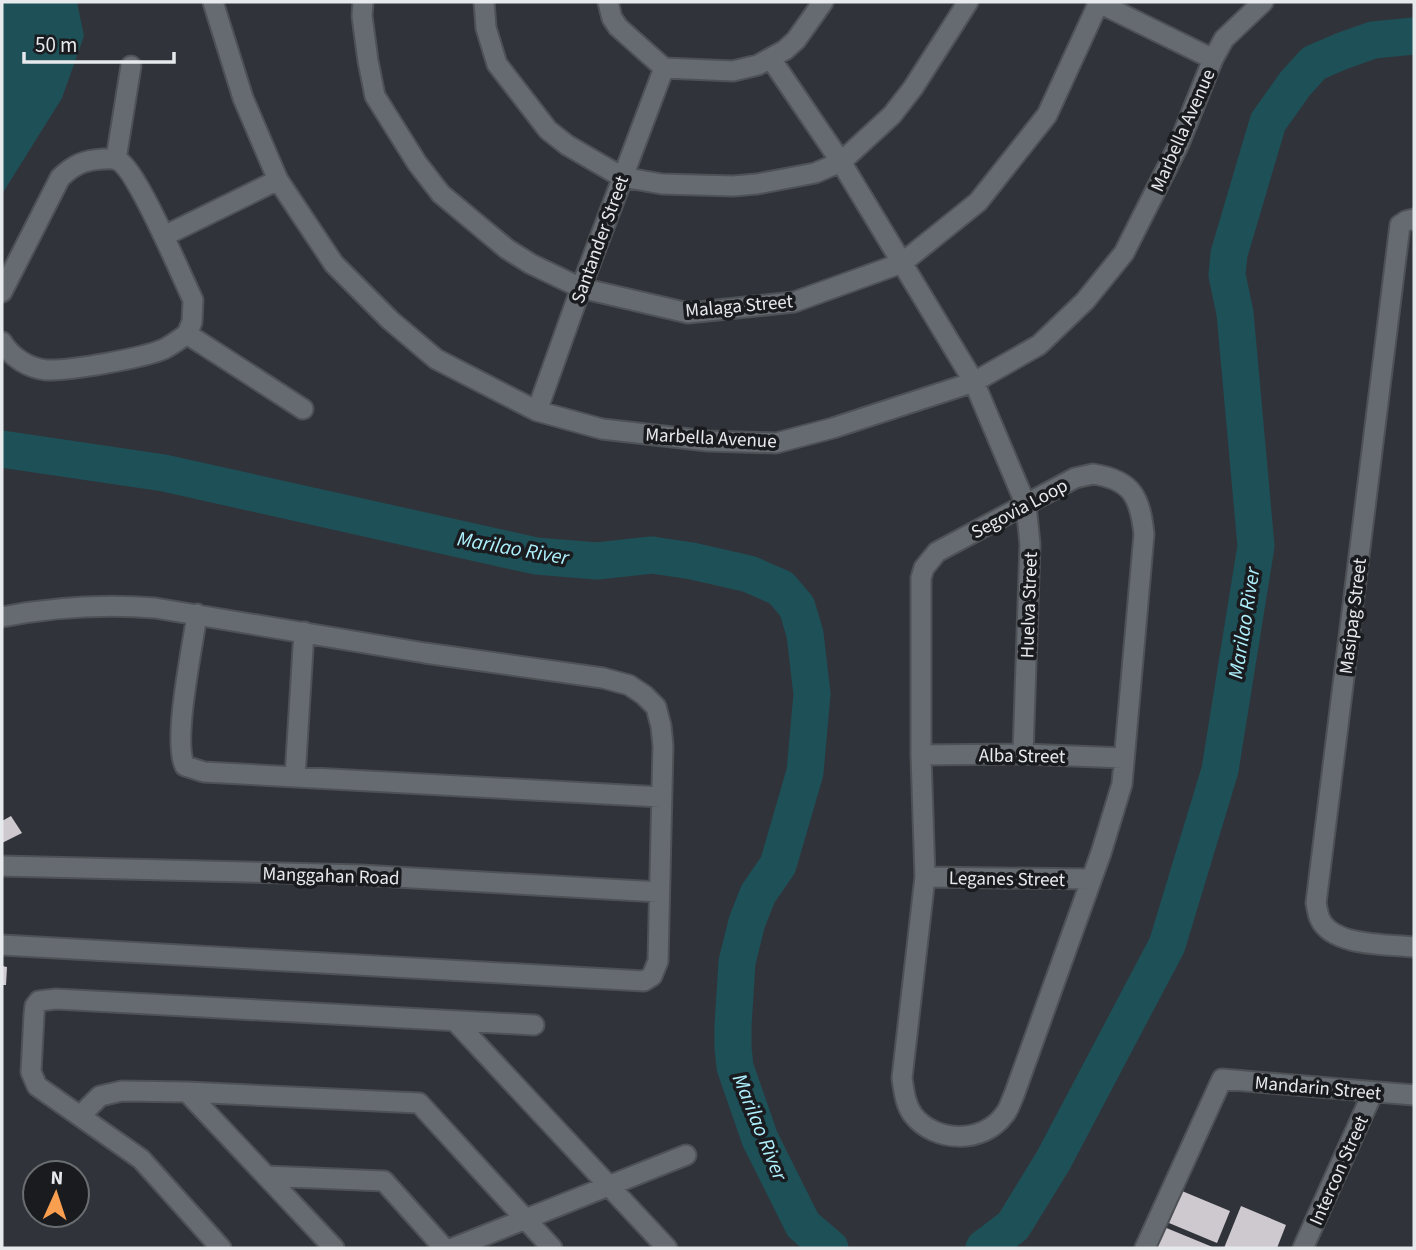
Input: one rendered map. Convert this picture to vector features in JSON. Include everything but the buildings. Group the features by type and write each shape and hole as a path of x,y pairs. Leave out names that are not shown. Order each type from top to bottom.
{"street":[{"name":"Marbella Avenue","path":"213,2 243,98 278,180 334,264 390,320 436,359 537,411 602,429 708,441 776,443 833,428 974,382 1039,345 1084,301 1124,253 1179,144 1213,59 1224,39 1263,2"},
{"name":"Malaga Street","path":"363,2 362,16 375,96 441,194 507,249 531,264 581,288 688,313 794,302 902,263 978,202 1047,115 1098,2"},
{"path":"484,2 485,28 497,64 548,130 567,145 622,177 662,184 733,186 802,176 841,162 892,116 913,88 963,4"},
{"path":"608,2 612,18 618,27 664,68 733,71 771,60 796,40 823,2"},
{"path":"1098,2 1213,59"},
{"name":"Huelva Street","path":"771,60 841,162 974,382 1027,505 1030,544 1023,754"},
{"path":"116,159 131,66"},
{"name":"Santander Street","path":"537,411 664,68"},
{"path":"2,292 60,178 74,165 90,160 116,159 127,168 164,236 192,300 192,322 187,334 164,349 149,353 93,365 46,370 24,363 8,351 2,342"},
{"path":"164,236 278,180"},
{"name":"Masipag Street","path":"1414,219 1406,220 1401,225 1316,903 1321,921 1334,935 1350,940 1414,947"},
{"path":"187,334 303,409"},
{"name":"Segovia Loop","path":"1093,474 1121,483 1141,507 1144,534 1122,784 1114,814 1005,1115 992,1127 974,1135 950,1136 929,1128 913,1114 905,1098 902,1078 925,877 921,755 922,578 924,568 937,552 1027,505 1075,478 1093,474"},
{"path":"2,617 39,610 120,605 197,614 425,653 603,678 629,685 645,695 656,707 663,746 658,961 652,976 645,981 2,945"},
{"path":"197,614 182,723 181,752 186,766 204,772 661,797"},
{"path":"295,777 304,632"},
{"name":"Alba Street","path":"921,755 1023,754 1124,758"},
{"name":"Manggahan Road","path":"2,866 361,875 659,892"},
{"name":"Leganes Street","path":"925,877 1090,879"},
{"path":"221,1248 141,1159 37,1086 31,1072 35,1006 39,1000 534,1025"},
{"path":"455,1021 667,1248"},
{"name":"Mandarin Street","path":"1145,1248 1222,1079 1414,1095"},
{"path":"80,1116 92,1101 111,1092 187,1092 419,1103 552,1248"},
{"path":"187,1092 334,1248"},
{"name":"Intercon Street","path":"1303,1248 1373,1092"},
{"path":"453,1248 686,1155"},
{"path":"266,1176 384,1181 444,1248"}],"water":[{"path":"2,2 77,2 84,36 62,98 2,194"}],"waterway":[{"name":"Marilao River","path":"984,1248 1013,1226 1053,1161 1167,945 1220,770 1256,546 1235,313 1227,275 1229,254 1268,122 1314,63 1373,40 1414,36"},
{"name":"Marilao River","path":"2,449 164,473 536,556 597,561 652,555 749,574 781,588 797,607 805,634 812,694 805,772 778,865 758,894 747,922 737,962 733,1048 735,1067 760,1139 803,1225 830,1248"}]}
